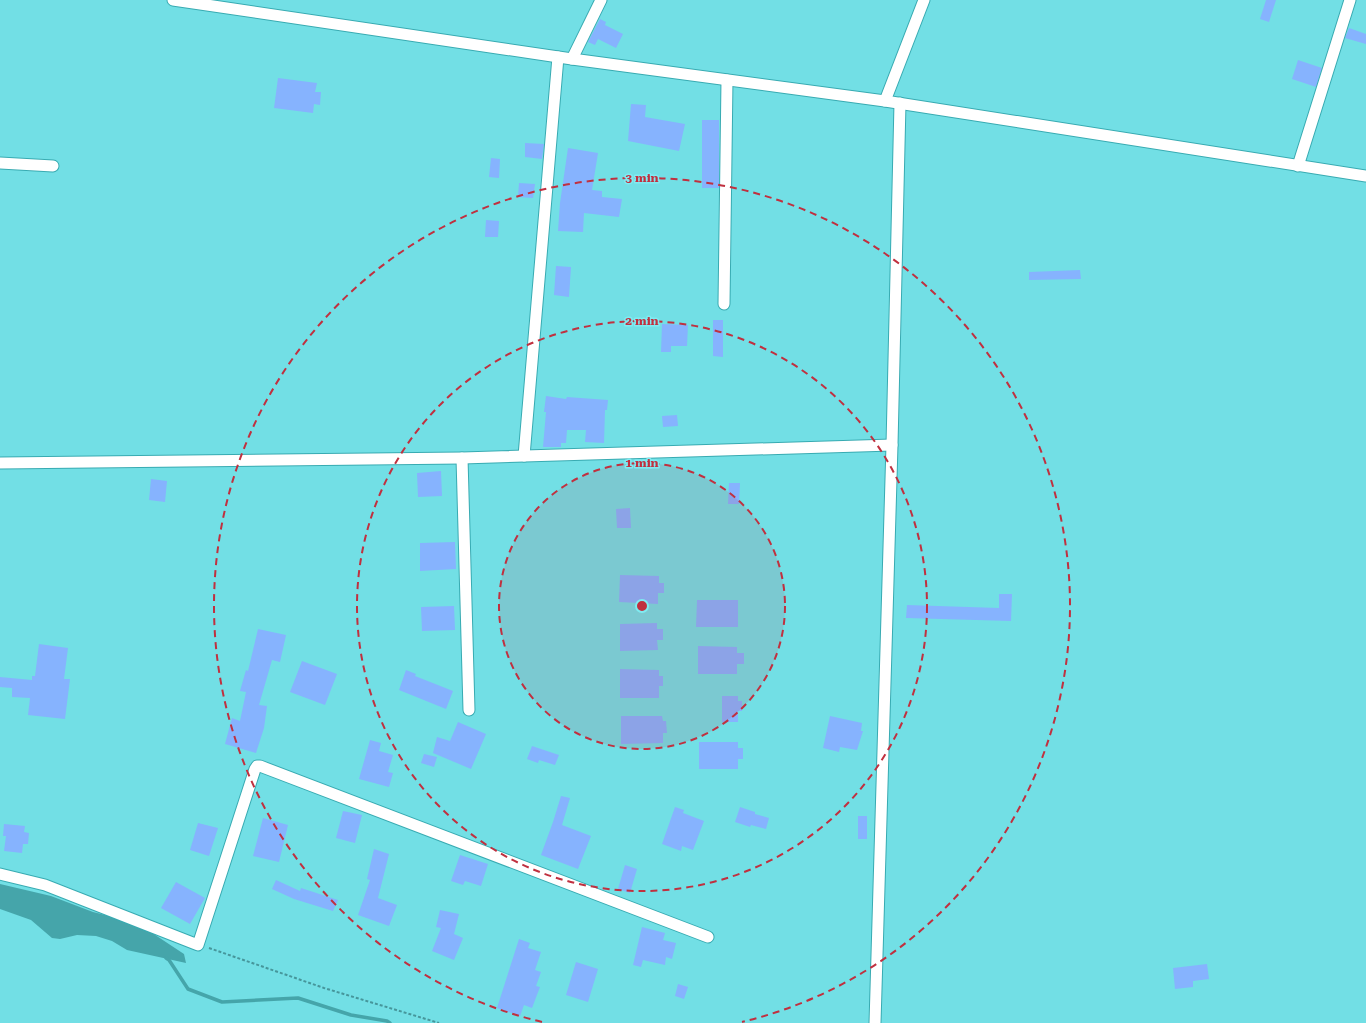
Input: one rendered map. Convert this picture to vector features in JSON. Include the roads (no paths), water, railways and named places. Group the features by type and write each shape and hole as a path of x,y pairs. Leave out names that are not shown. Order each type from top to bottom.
{"street":[{"path":"173,0 572,59 900,103 1366,176"},
{"path":"572,59 601,0"},
{"path":"885,101 924,0"},
{"path":"1298,166 1350,0"},
{"path":"524,456 558,57"},
{"path":"724,304 727,80"},
{"path":"875,1023 892,446 900,103"},
{"path":"0,162 53,166"},
{"path":"0,463 462,458 892,446"},
{"path":"462,458 469,710"},
{"path":"0,874 45,885 198,945 255,769 257,766 260,766 708,937"}],"water":[{"path":"0,884 51,896 93,912 137,923 184,954 186,963 127,950 112,941 96,936 77,935 60,939 52,938 31,920 0,909"}],"waterway":[{"path":"166,958 169,960 188,989 222,1002 298,998 351,1015 387,1021 390,1023"}]}
